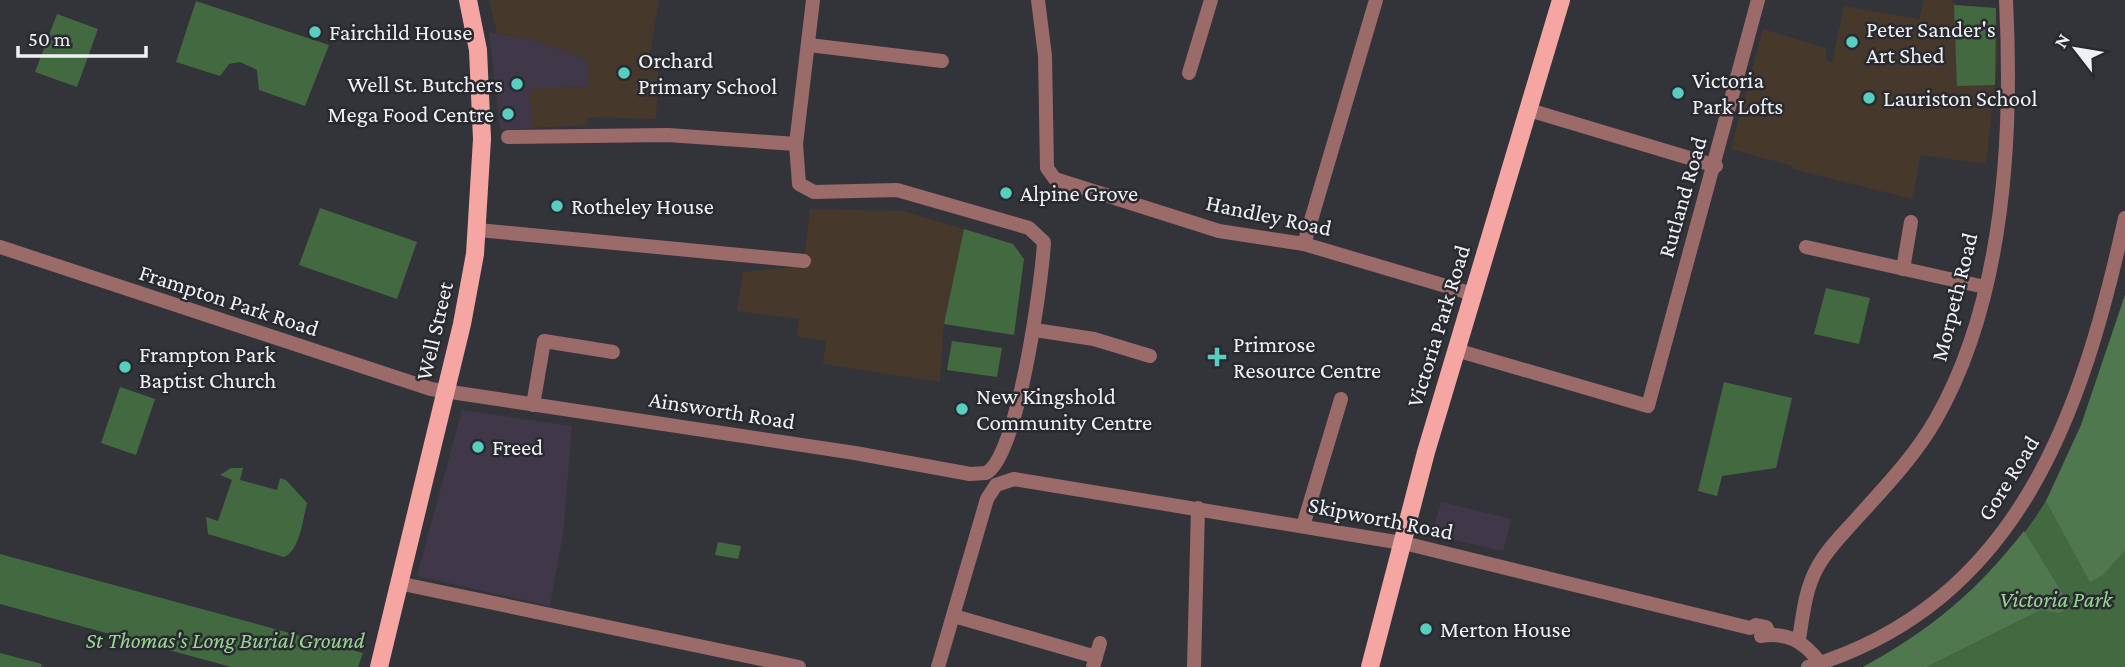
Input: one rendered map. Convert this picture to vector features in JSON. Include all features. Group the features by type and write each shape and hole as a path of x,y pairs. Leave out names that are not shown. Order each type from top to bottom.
{"main road":[{"name":"Well Street","path":"379,667 465,312 478,230 478,50 468,0"},
{"name":"Victoria Park Road","path":"1370,667 1456,350 1561,0"}],"street":[{"path":"813,0 796,144 797,179 808,191 897,190 1029,228 1044,242 1035,330 1004,450 938,667"},
{"name":"Handley Road","path":"1038,0 1046,69 1047,168 1055,178 1219,231 1304,244 1474,294"},
{"path":"1189,74 1211,0"},
{"path":"1304,244 1376,0"},
{"name":"Rutland Road","path":"1456,350 1648,406 1716,166 1758,0"},
{"name":"Morpeth Road","path":"1799,639 1806,596 1817,568 1832,546 1911,458 1936,419 1966,358 1986,287 2004,170 2009,92 2006,0"},
{"path":"809,45 942,61"},
{"path":"1529,110 1716,166"},
{"path":"508,137 668,135 796,144"},
{"name":"Gore Road","path":"1814,665 1871,643 1932,606 1972,568 2023,506 2051,456 2068,417 2112,278 2125,218"},
{"path":"1903,269 1911,222"},
{"path":"478,230 804,261"},
{"name":"Frampton Park Road","path":"0,247 359,367 444,391"},
{"path":"1806,247 1986,287"},
{"path":"1035,330 1094,340 1150,356"},
{"path":"533,405 544,341 613,352"},
{"name":"Ainsworth Road","path":"444,391 855,453 995,477"},
{"path":"1303,526 1341,399"},
{"name":"Skipworth Road","path":"995,477 1402,543 1750,628 1756,625 1766,627 1769,633 1799,639"},
{"path":"1194,667 1198,508"},
{"path":"398,583 799,667"},
{"path":"954,616 1097,656"},
{"path":"1799,639 1814,665"}],"shaded area":[{"name":"Orchard Primary School","path":"489,0 659,0 649,58 659,59 656,119 588,117 587,125 533,128 529,89 589,87 588,60 534,40 497,33"},
{"name":"Lauriston School","path":"1924,0 1952,0 1955,5 1996,8 1998,56 1986,164 1921,155 1912,199 1793,169 1793,166 1731,149 1763,29 1826,48 1826,61 1832,62 1844,6 1919,19"},
{"path":"489,32 534,40 588,60 589,87 530,89 533,128 502,130"},
{"path":"810,209 903,211 964,229 944,324 940,382 823,364 826,341 797,336 799,319 737,311 743,272 806,266 804,261"},
{"path":"462,410 572,426 563,534 550,606 417,576"},
{"path":"1441,502 1511,519 1503,551 1432,535"}],"green space":[{"path":"196,1 329,45 305,106 259,90 257,70 240,62 229,64 220,76 176,62"},
{"path":"1954,5 1996,8 1995,85 1957,86"},
{"path":"57,14 98,29 77,87 35,72"},
{"path":"320,208 417,242 397,299 299,265"},
{"path":"964,229 1013,244 1024,259 1014,335 944,324"},
{"path":"1826,288 1870,298 1859,344 1814,334"},
{"name":"Victoria Park","path":"2125,295 2125,667 1863,667 1915,635 1964,597 2027,530 2058,480 2081,429"},
{"path":"2125,295 2125,550 2103,575 2090,582 2046,501 2081,425"},
{"path":"952,341 1002,348 997,377 947,370"},
{"path":"1724,382 1792,398 1776,468 1722,476 1717,496 1698,491"},
{"path":"120,387 155,399 136,455 101,443"},
{"path":"231,468 243,468 240,480 277,490 280,478 286,480 307,503 300,533 289,554 284,557 208,534 206,517 218,521 232,480 220,475"},
{"path":"2024,531 2064,596 2064,610 2059,613 2040,610 1926,667 1863,667 1910,639 1951,608"},
{"path":"718,542 741,546 738,559 715,555"},
{"name":"St Thomas's Long Burial Ground","path":"0,554 363,653 358,667 231,667 0,604"},
{"path":"0,653 42,664 41,667 0,667"}],"place":[{"name":"Fairchild House","path":"315,32"},
{"name":"Peter Sander's Art Shed","path":"1852,42"},
{"name":"Orchard Primary School","path":"624,73"},
{"name":"Well St. Butchers","path":"517,84"},
{"name":"Victoria Park Lofts","path":"1678,93"},
{"name":"Lauriston School","path":"1869,98"},
{"name":"Mega Food Centre","path":"508,114"},
{"name":"Alpine Grove","path":"1006,193"},
{"name":"Rotheley House","path":"557,206"},
{"name":"Primrose Resource Centre","path":"1217,357"},
{"name":"Frampton Park Baptist Church","path":"125,367"},
{"name":"New Kingshold Community Centre","path":"962,409"},
{"name":"Freed","path":"478,447"},
{"name":"Merton House","path":"1426,629"}]}
